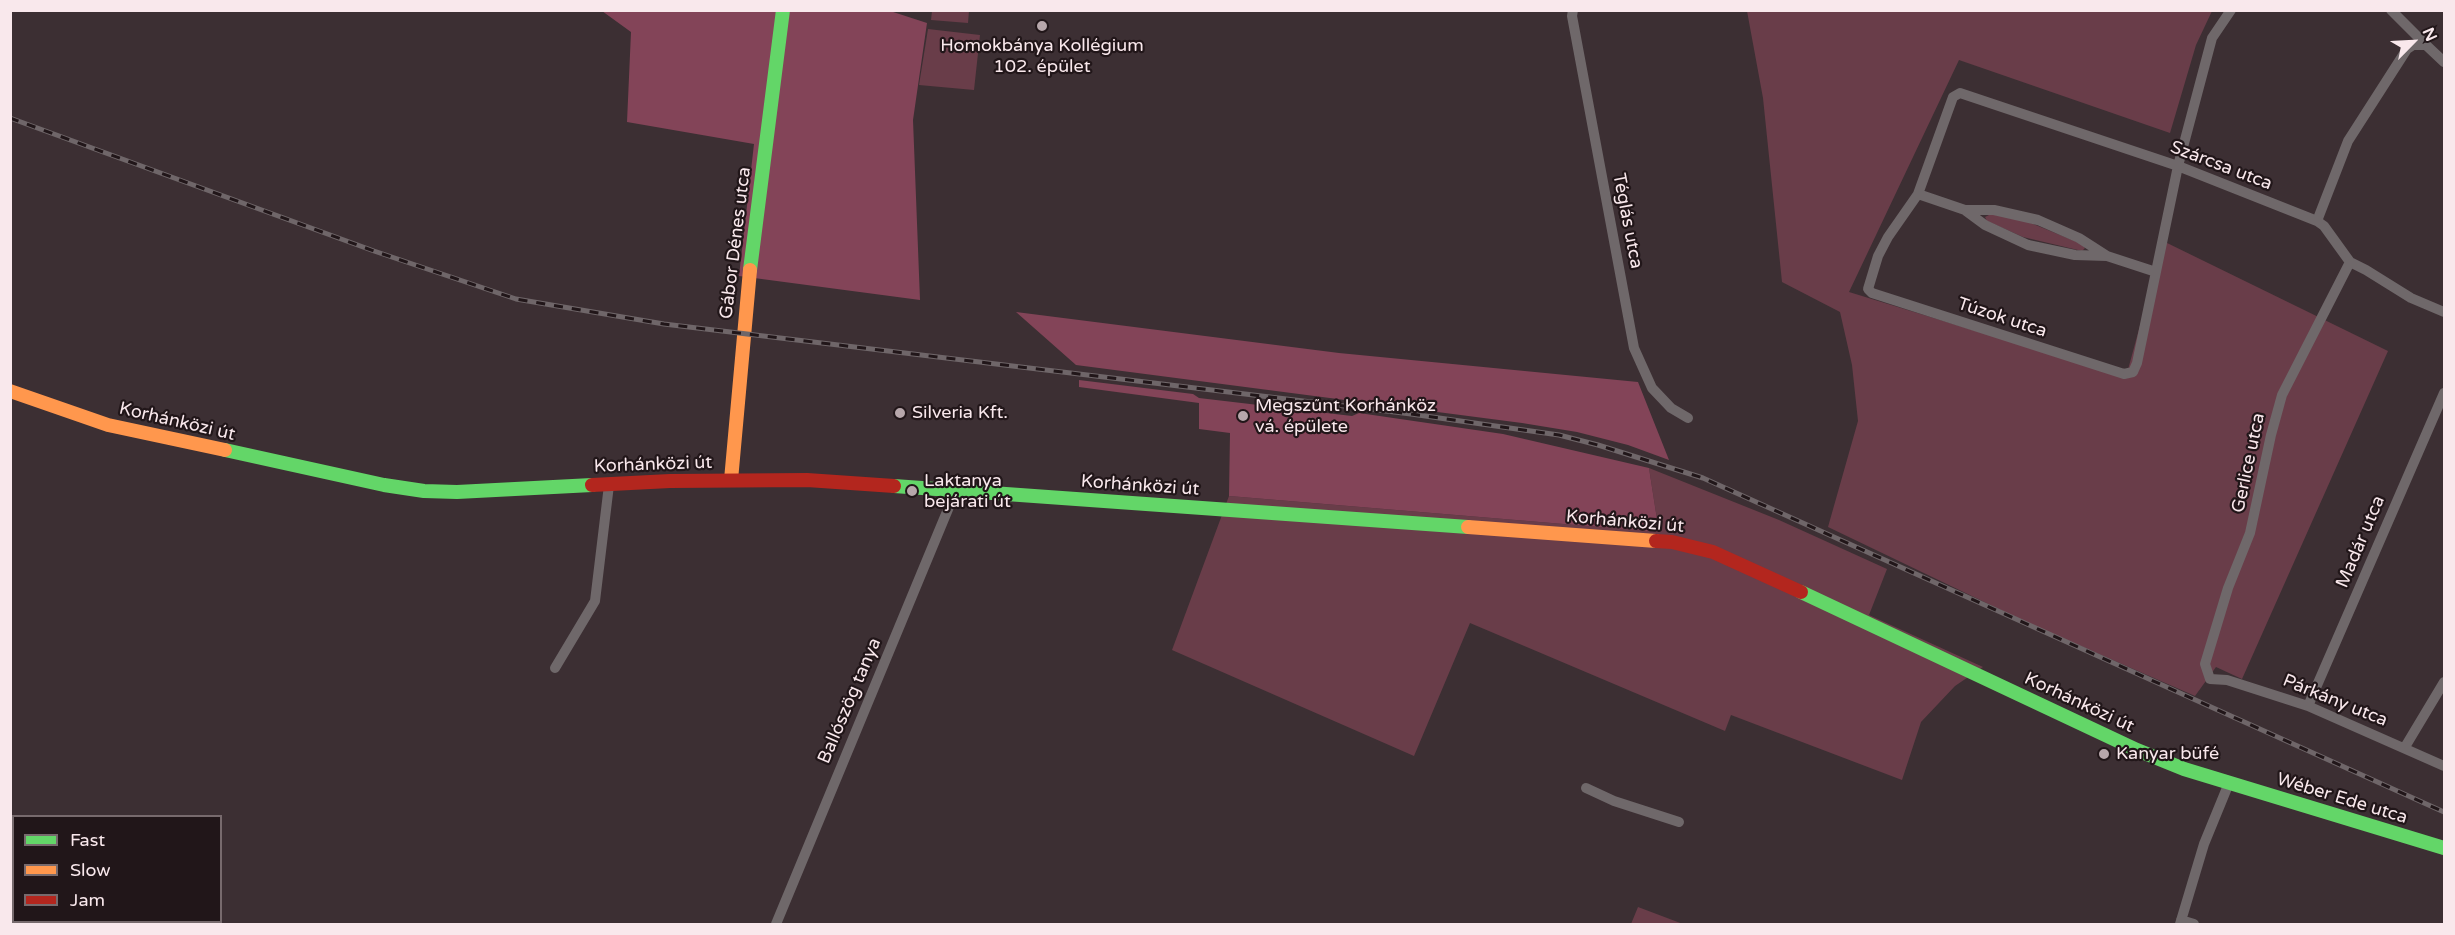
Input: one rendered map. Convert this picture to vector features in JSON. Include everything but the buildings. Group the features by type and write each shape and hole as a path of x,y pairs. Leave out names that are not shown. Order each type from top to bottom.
{"street":[{"name":"Gábor Dénes utca","path":"731,480 750,269 783,10"},
{"name":"Téglás utca","path":"1573,10 1572,16 1634,348 1652,388 1671,408 1688,418"},
{"name":"Túzok utca","path":"1960,93 1953,97 1918,194 1878,256 1868,289 1872,293 2124,374 2133,372 2137,363 2178,166 2212,38 2230,10"},
{"path":"2391,10 2445,62"},
{"path":"2317,221 2348,141 2407,49 2412,45 2426,45"},
{"name":"Szárcsa utca","path":"1960,93 2178,166 2317,221 2324,226 2350,262 2411,298 2445,312"},
{"path":"1918,194 1965,210 1985,225 2028,245 2074,255 2107,256"},
{"path":"1965,210 1994,210 2038,220 2079,238 2107,256 2156,272"},
{"name":"Gerlice utca","path":"2210,679 2205,663 2228,588 2250,533 2282,395 2350,262"},
{"name":"Korhánközi út","path":"10,391 108,425 384,485 424,491 457,492 731,480 807,480 1661,541 1691,546 1743,565 2137,750 2229,783"},
{"name":"Madár utca","path":"2308,706 2445,393"},
{"path":"555,668 595,601 609,484"},
{"name":"Ballószög tanya","path":"776,924 956,490"},
{"name":"Párkány utca","path":"2210,679 2227,680 2308,706 2445,766"},
{"path":"2405,747 2445,682"},
{"path":"2194,924 2181,922 2204,844 2229,783"},
{"name":"Wéber Ede utca","path":"2229,783 2445,848"},
{"path":"1586,788 1614,801 1679,822"}],"shaded area":[{"path":"887,10 927,23 913,120 920,300 739,276 754,144 627,122 631,32 602,11"},
{"path":"932,11 969,11 968,23 931,20"},
{"path":"1747,11 2212,11 2196,45 2170,133 1959,60 1849,292 2126,377 2163,241 2388,351 2242,679 2216,667 2195,696 2028,623 1828,527 1858,421 1852,365 1840,312 1782,282 1763,98"},
{"path":"928,29 980,35 974,90 919,85"},
{"path":"1991,214 2026,221 2082,244 2085,248 2082,251 2023,237 1987,221 1985,217"},
{"path":"1016,312 1339,353 1638,382 1669,460 1628,445 1577,432 1522,423 1076,365"},
{"path":"1079,380 1193,394 1199,398 1352,416 1359,413 1503,434 1649,468 1659,532 1229,496 1230,433 1199,429 1199,403 1079,387"},
{"path":"1649,468 1779,520 1887,569 1869,615 1983,667 1955,686 1921,722 1902,780 1731,715 1725,731 1470,623 1414,756 1172,650 1229,496 1659,532"},
{"path":"1638,907 1683,924 1631,924"}],"railway":[{"path":"10,118 374,251 516,299 664,324 1411,414 1559,435 1598,445 1703,478 2444,812"}],"traffic: fast":[{"path":"750,270 783,10"},
{"path":"225,450 384,485 424,491 457,492 592,485"},
{"path":"894,486 1468,527"},
{"path":"1801,592 2137,750 2184,769 2444,848"}],"traffic: slow":[{"path":"731,480 750,270"},
{"path":"10,391 108,425 225,450"},
{"path":"1468,527 1656,541"}],"traffic: jam":[{"path":"592,485 670,481 807,480 894,486"},
{"path":"1656,541 1672,542 1713,552 1801,592"}],"place":[{"name":"Homokbánya Kollégium 102. épület","path":"1042,26"},
{"name":"Silveria Kft.","path":"900,413"},
{"name":"Megszűnt Korhánköz vá. épülete","path":"1243,416"},
{"name":"Laktanya bejárati út","path":"912,491"},
{"name":"Kanyar büfé","path":"2104,754"}]}
